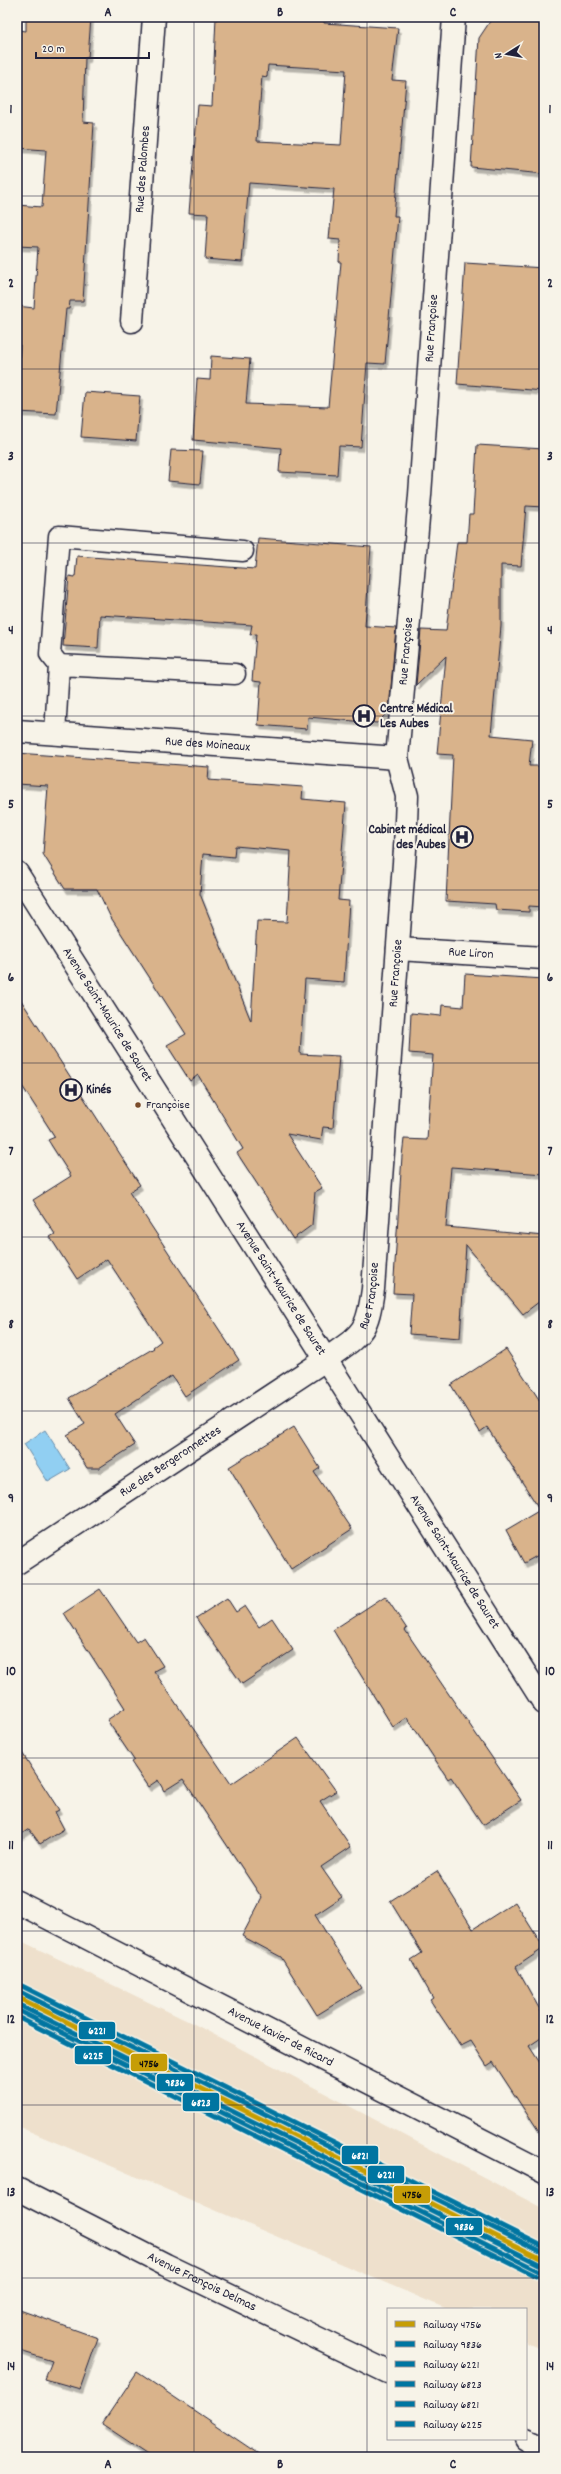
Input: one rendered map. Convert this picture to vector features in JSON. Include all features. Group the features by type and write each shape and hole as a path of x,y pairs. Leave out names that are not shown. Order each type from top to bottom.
{"street":[{"name":"Rue des Palombes","path":"132,321 154,17"},
{"name":"Rue Françoise","path":"325,1360 360,1335 369,1317 373,1289 398,949 407,796 397,758 420,495 454,17"},
{"name":"Rue des Moineaux","path":"17,731 397,758"},
{"name":"Avenue Saint-Maurice de Sauret","path":"17,873 544,1703"},
{"name":"Rue Liron","path":"398,949 544,958"},
{"name":"Rue des Bergeronnettes","path":"17,1564 325,1360"},
{"name":"Avenue Xavier de Ricard","path":"17,1902 544,2172"},
{"name":"Avenue François Delmas","path":"17,2190 173,2268 387,2372"},
{"path":"527,2439 544,2447"}],"lane":[{"path":"55,734 59,665 50,654 59,536 242,551"},
{"path":"59,665 235,674"}],"shaded area":[{"path":"17,1939 194,2024 544,2209 544,2350 527,2343 527,2308 445,2308 17,2126"}],"water":[{"path":"45,1430 70,1469 48,1482 24,1444"}],"building":[{"path":"26,17 91,17 88,58 85,58 83,122 94,123 83,301 70,301 69,309 66,309 56,414 17,412 20,345 17,345 17,306 34,308 38,247 17,246 17,205 42,207 46,150 17,148 17,30 26,31"},
{"path":"216,17 324,17 324,23 398,28 392,80 406,81 394,216 398,216 385,364 367,363 361,447 339,446 337,475 279,472 281,448 193,440 197,379 210,380 211,356 250,359 246,404 328,407 341,262 339,262 340,240 329,239 334,189 249,183 242,262 205,259 208,214 189,213 198,105 212,106","holes":["268,65 346,70 341,145 257,141 262,76 267,77"]},
{"path":"491,20 544,22 544,174 471,167 479,38"},
{"path":"465,263 544,268 544,391 457,384"},
{"path":"85,392 140,396 136,441 81,437"},
{"path":"477,445 544,449 544,507 526,506 521,566 501,565 501,626 491,735 532,739 529,766 544,766 544,907 529,906 529,912 496,910 495,904 446,901 453,755 437,754 446,656 416,685 421,630 446,631 457,542 467,542 469,514 473,514"},
{"path":"171,450 203,451 200,484 168,481"},
{"path":"258,538 371,547 365,626 396,628 389,711 377,723 308,717 307,729 258,725 261,682 252,681 256,634 250,635 252,625 100,615 98,648 63,646 69,576 75,577 77,556 255,569"},
{"path":"17,753 209,767 208,780 303,787 302,799 346,803 338,900 349,901 344,982 305,979 300,1054 339,1056 333,1128 323,1127 321,1140 287,1134 322,1188 315,1192 312,1225 293,1239 237,1153 243,1149 198,1075 190,1081 167,1045 186,1034 110,916 97,889 65,889 43,854 48,786 17,784","holes":["235,846 291,851 287,922 257,921 251,1021 200,894 203,854 234,857"]},
{"path":"465,974 544,979 544,1174 451,1167 446,1227 544,1236 544,1298 523,1314 466,1245 460,1338 409,1334 412,1294 393,1293 402,1156 404,1139 427,1140 433,1055 409,1053 411,1013 441,1016 442,1005 463,1007"},
{"path":"17,994 140,1185 129,1192 239,1360 185,1396 172,1376 115,1414 135,1445 99,1468 87,1468 67,1435 85,1424 69,1398 154,1348 153,1347 161,1341 107,1259 77,1279 50,1237 55,1234 33,1200 71,1176 48,1140 55,1137 17,1078"},
{"path":"506,1349 544,1407 544,1552 524,1563 506,1530 540,1510 487,1427 480,1432 451,1385"},
{"path":"294,1427 320,1468 314,1472 352,1529 291,1569 229,1467"},
{"path":"100,1589 136,1642 144,1637 163,1666 154,1671 231,1784 298,1738 336,1791 320,1801 351,1847 321,1867 342,1897 315,1915 361,1988 317,2015 281,1957 242,1936 262,1898 183,1779 164,1791 158,1780 148,1787 131,1762 134,1760 107,1720 125,1708 64,1613"},
{"path":"385,1596 407,1629 405,1630 521,1800 483,1825 451,1777 448,1779 407,1717 393,1727 333,1630"},
{"path":"227,1598 236,1612 245,1606 259,1627 272,1618 293,1650 242,1684 196,1618"},
{"path":"17,1745 59,1810 55,1812 64,1829 40,1844 29,1829 17,1837"},
{"path":"437,1871 473,1929 515,1902 544,1948 516,1967 544,2017 544,2036 529,2046 544,2069 544,2140 493,2062 487,2066 471,2041 461,2046 430,2000 433,1998 411,1960 422,1953 390,1901"},
{"path":"17,2309 98,2338 80,2389 45,2379 52,2361 17,2350"},
{"path":"137,2372 263,2457 152,2457 102,2424"}],"rail line":[{"name":"6821","path":"22,1986 544,2247"},
{"name":"6221","path":"20,1992 544,2253"},
{"name":"4756","path":"17,1997 544,2260"},
{"name":"9836","path":"17,2004 541,2265"},
{"name":"6823","path":"17,2010 539,2271"},
{"name":"6225","path":"17,2017 536,2276"}],"place":[{"name":"Centre Médical Les Aubes","path":"364,716"},
{"name":"Cabinet médical des Aubes","path":"462,837"},
{"name":"Kinés","path":"71,1090"},
{"name":"Françoise","path":"138,1105"}]}
